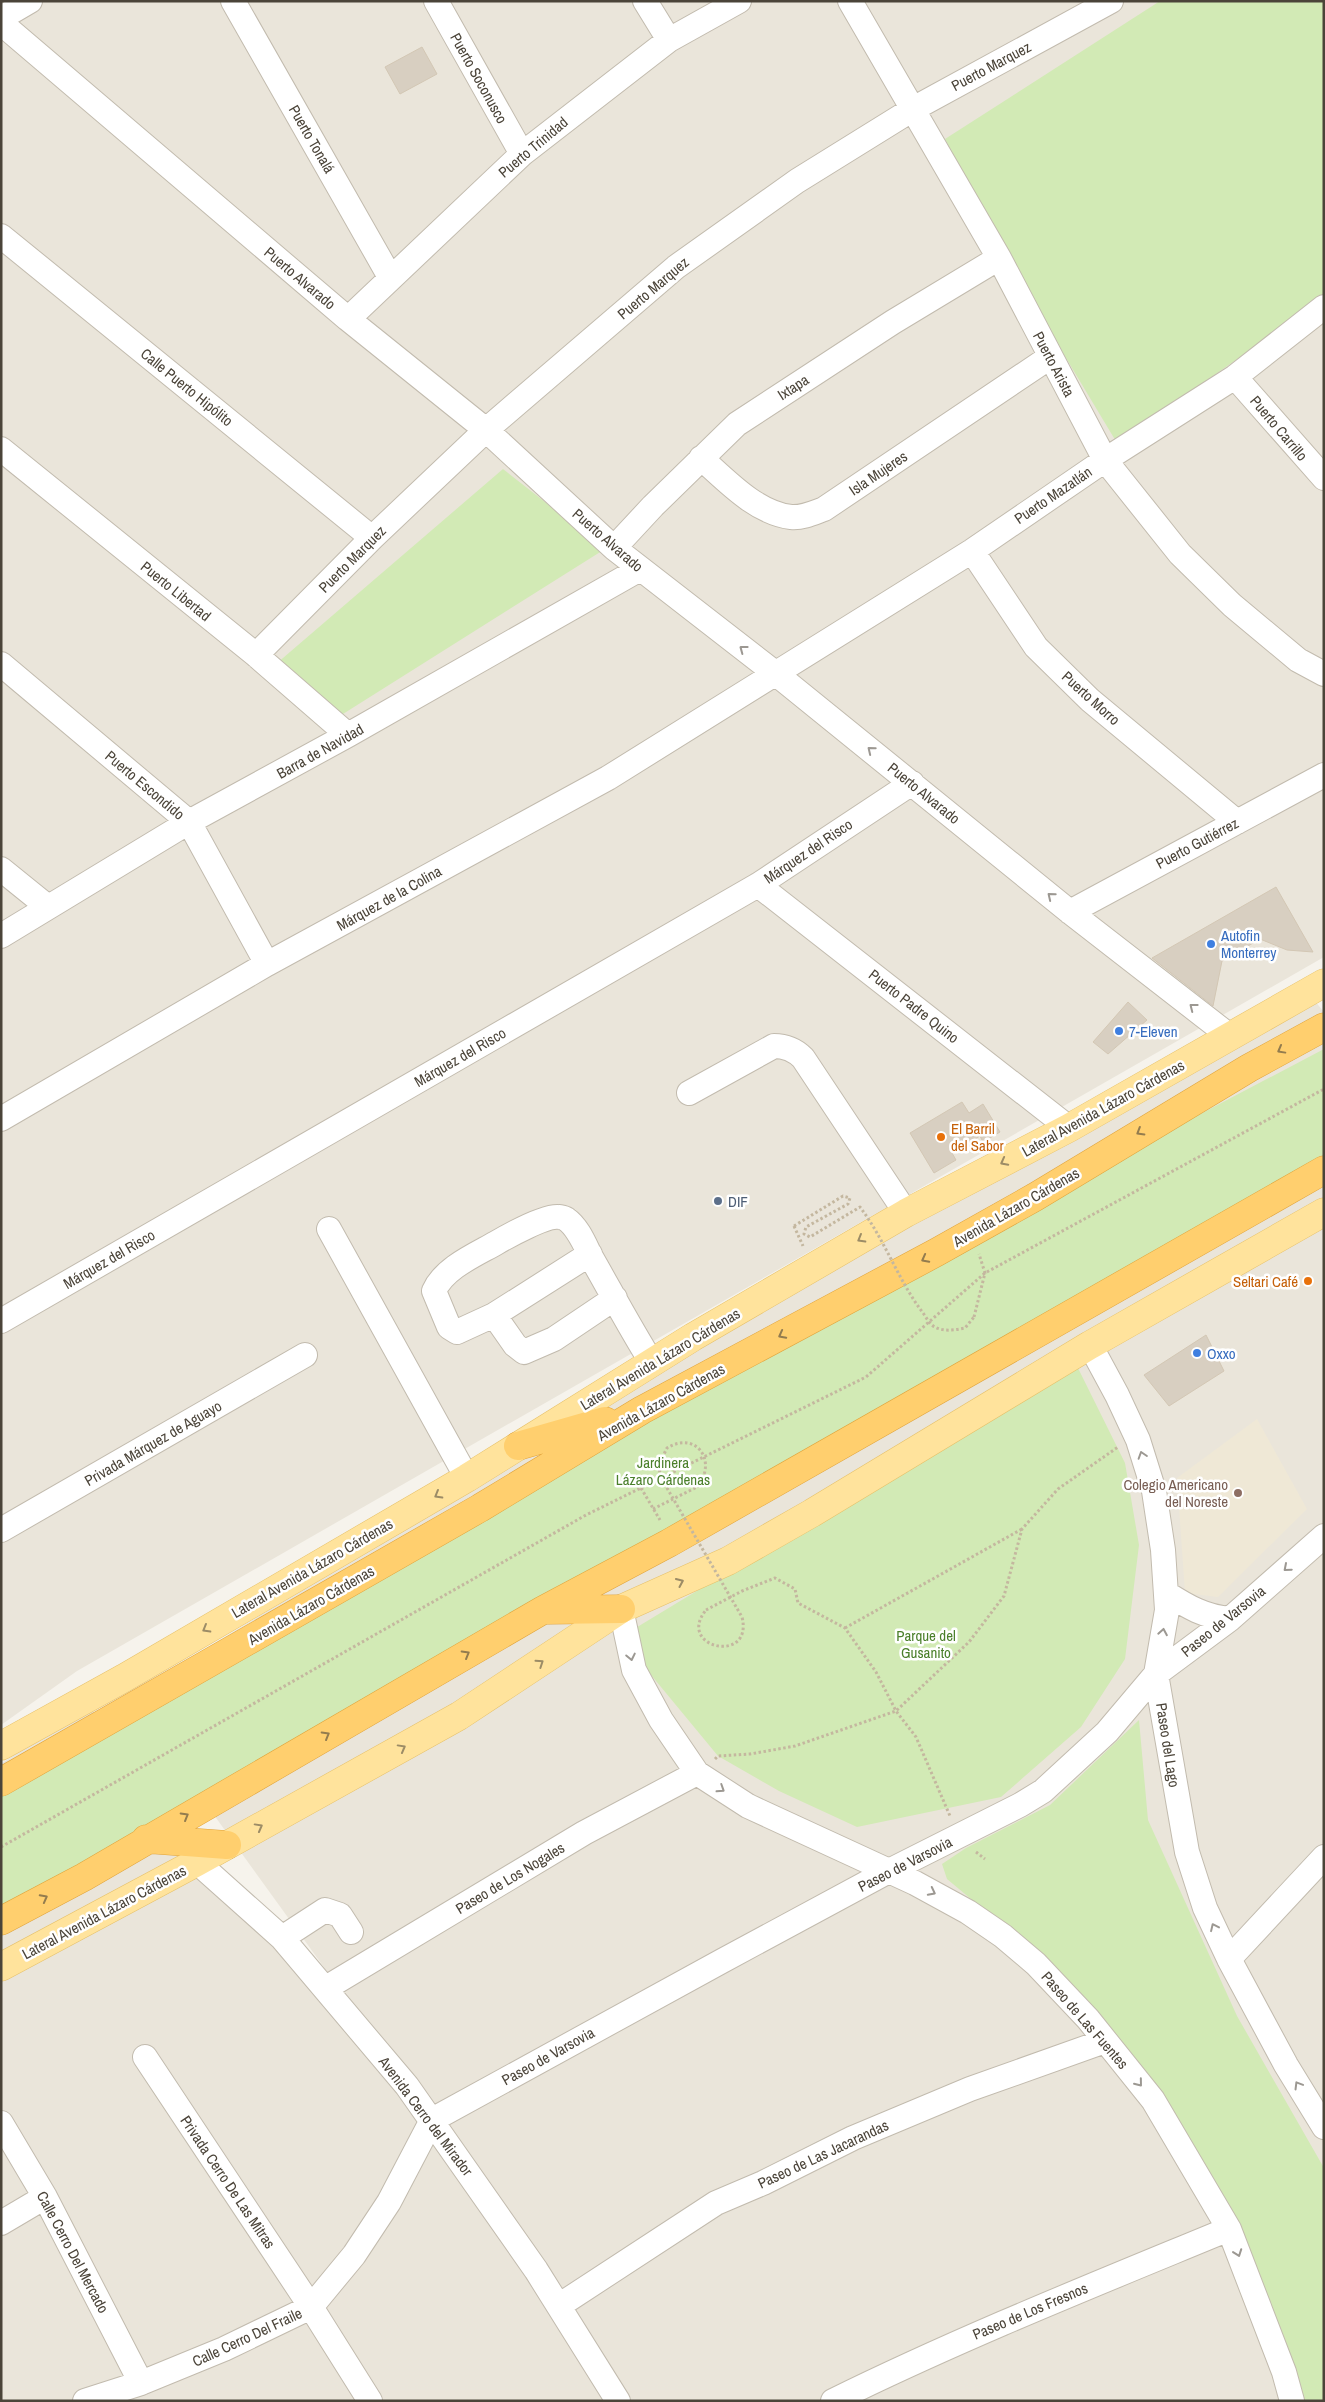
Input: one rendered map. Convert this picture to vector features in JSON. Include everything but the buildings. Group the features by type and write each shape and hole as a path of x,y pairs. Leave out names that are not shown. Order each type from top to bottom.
{"highway":[{"name":"Avenida Lázaro Cárdenas","path":"1,1782 480,1508 642,1410 962,1238 1249,1068 1324,1027"},
{"path":"1,1921 84,1877 146,1839 542,1610 678,1538 1324,1170"},
{"path":"518,1446 642,1410"},
{"path":"542,1610 621,1609"},
{"path":"146,1839 227,1845"}],"main road":[{"name":"Lateral Avenida Lázaro Cárdenas","path":"1,1746 124,1678 467,1478 652,1363 906,1213 1069,1128 1324,983"},
{"name":"Lateral Avenida Lázaro Cárdenas","path":"1,1967 197,1862 459,1716 621,1609 736,1556 812,1513 1090,1345 1324,1212"}],"street":[{"path":"1,18 30,1"},
{"name":"Puerto Tonalá","path":"233,1 390,278"},
{"name":"Puerto Soconusco","path":"436,1 522,154"},
{"path":"645,1 669,40"},
{"name":"Puerto Trinidad","path":"348,319 522,154 669,40 739,1"},
{"name":"Puerto Arista","path":"850,1 999,258 1105,460 1180,554 1232,605 1298,660 1324,674"},
{"name":"Puerto Marquez","path":"256,656 372,538 486,430 676,267 797,182 913,108 1111,1"},
{"name":"Puerto Alvarado","path":"1,23 348,319 486,430 614,548 775,673 1070,912 1231,1037"},
{"name":"Calle Puerto Hipólito","path":"1,236 372,538"},
{"name":"Ixtapa","path":"614,548 701,458 737,424 893,322 999,258"},
{"name":"Puerto Mazatlán","path":"775,673 972,551 1105,460 1235,377 1324,307"},
{"name":"Isla Mujeres","path":"701,458 745,495 762,506 791,517 806,516 824,509 1050,357"},
{"name":"Puerto Carrillo","path":"1235,377 1324,478"},
{"name":"Puerto Libertad","path":"1,449 256,656 348,735"},
{"name":"Puerto Morro","path":"972,551 1036,647 1090,700 1237,822"},
{"name":"Barra de Navidad","path":"1,936 189,822 348,735 640,569"},
{"name":"Puerto Escondido","path":"1,664 189,822 267,964"},
{"name":"Márquez de la Colina","path":"1,1119 267,964 608,778 775,673"},
{"name":"Puerto Gutiérrez","path":"1070,912 1324,775"},
{"name":"Márquez del Risco","path":"1,1321 758,885 912,783"},
{"path":"1,869 48,907"},
{"name":"Puerto Padre Quino","path":"758,885 1069,1128"},
{"path":"689,1093 774,1046 782,1046 791,1050 803,1058 906,1213"},
{"path":"590,1254 494,1315 457,1332 449,1327 434,1291 439,1280 516,1232 557,1216 566,1218 590,1254 652,1363"},
{"path":"329,1229 467,1478"},
{"path":"494,1315 516,1345 524,1352 554,1339 615,1298"},
{"name":"Paseo del Lago","path":"1090,1345 1117,1395 1138,1440 1154,1491 1163,1550 1167,1610 1156,1674 1188,1852 1205,1908 1229,1959 1286,2066 1324,2127"},
{"name":"Privada Márquez de Aguayo","path":"1,1530 305,1355"},
{"name":"Paseo de Varsovia","path":"432,2120 887,1872 1020,1805 1043,1791 1107,1732 1156,1674 1230,1619 1324,1536"},
{"path":"1166,1593 1195,1611 1212,1618 1230,1619"},
{"name":"Paseo de Las Fuentes","path":"621,1609 634,1670 661,1720 697,1773 748,1806 939,1895 1003,1936 1036,1964 1088,2019 1153,2100 1229,2229 1284,2372 1292,2401"},
{"name":"Paseo de Los Nogales","path":"326,1988 584,1833 697,1773"},
{"path":"1229,1959 1324,1857"},
{"name":"Avenida Cerro del Mirador","path":"197,1862 282,1938 407,2086 560,2305 618,2401"},
{"path":"282,1938 326,1910 340,1915 351,1932"},
{"name":"Paseo de Las Jacarandas","path":"560,2305 716,2203 763,2183 853,2138 970,2089 1105,2040"},
{"name":"Privada Cerro De Las Mitras","path":"145,2057 312,2307 370,2401"},
{"name":"Calle Cerro Del Fraile","path":"85,2401 141,2383 224,2349 312,2307 354,2256 389,2202 432,2120"},
{"name":"Calle Cerro Del Mercado","path":"1,2123 45,2197 141,2383"},
{"path":"1,2223 45,2197"},
{"name":"Paseo de Los Fresnos","path":"833,2401 913,2362 1014,2317 1229,2229"}],"path":[{"path":"1,1847 568,1525 866,1377 985,1272 1324,1089"},
{"path":"794,1226 842,1196 850,1198 848,1204 806,1227 804,1234 810,1237 860,1207 870,1220 915,1302 933,1327 949,1331 965,1328 974,1317 985,1272 978,1251"},
{"path":"845,1628 1022,1529 1058,1489 1117,1447 1138,1440"},
{"path":"653,1509 696,1487 706,1474 705,1459 702,1452 694,1446 684,1443 667,1448 659,1464 660,1476 742,1617 743,1626 738,1640 728,1646 721,1647 708,1643 700,1632 700,1619 706,1610 742,1591 775,1578 795,1589 798,1603 845,1628 876,1672 896,1711 916,1738 947,1808 956,1838 985,1859"},
{"path":"641,1488 660,1520"},
{"path":"697,1773 718,1756 750,1754 795,1746 896,1711 969,1642 1004,1596 1022,1529"}],"shaded area":[{"path":"1,1 1324,1 1324,957 77,1671 1,1725"},
{"path":"1299,982 1324,1012 1324,2401 611,2401 430,2114 128,1696"},
{"name":"Colegio Americano del Noreste","path":"1257,1419 1307,1509 1218,1597 1185,1593 1177,1478"},
{"path":"88,1705 415,2113 609,2401 1,2401 1,1764"}],"green space":[{"path":"1160,1 1324,1 1324,293 1243,355 1117,443 1009,263 945,139"},
{"path":"503,469 605,549 335,719 276,664"},
{"name":"Jardinera Lázaro Cárdenas","path":"1324,1049 1324,1164 491,1630 1,1908 1,1781 1096,1169"},
{"name":"Parque del Gusanito","path":"1075,1362 1125,1463 1139,1545 1125,1659 1081,1727 1001,1797 857,1827 779,1791 718,1756 642,1664 629,1632"},
{"path":"1139,1720 1148,1820 1237,2016 1324,2168 1324,2401 1298,2401 1235,2220 1037,1954 947,1879 942,1864 966,1848 1050,1805"}],"place":[{"name":"Autofin Monterrey","path":"1211,944"},
{"name":"7-Eleven","path":"1119,1031"},
{"name":"El Barril del Sabor","path":"941,1137"},
{"name":"DIF","path":"718,1201"},
{"name":"Seltari Café","path":"1308,1281"},
{"name":"Oxxo","path":"1197,1353"},
{"name":"Colegio Americano del Noreste","path":"1238,1493"}]}
